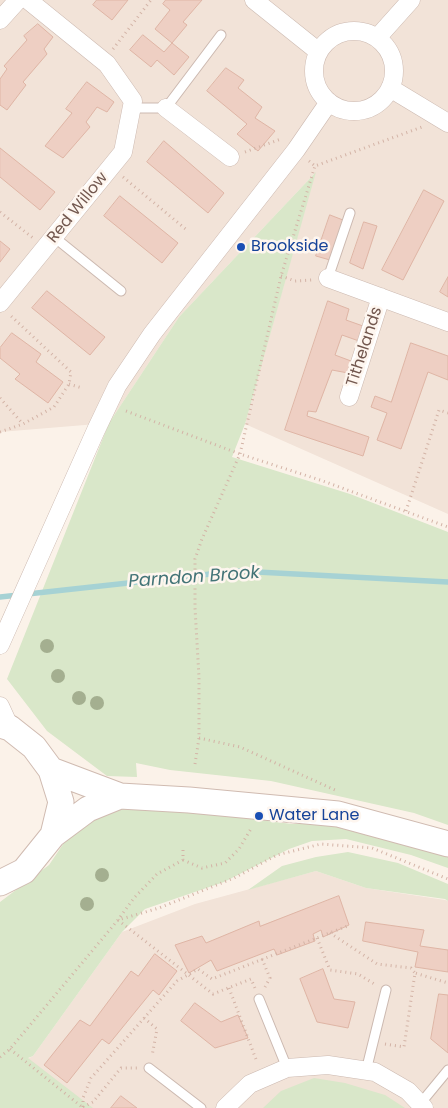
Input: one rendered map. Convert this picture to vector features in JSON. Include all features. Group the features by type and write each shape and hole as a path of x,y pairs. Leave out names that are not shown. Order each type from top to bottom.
{"main road":[{"path":"5,726 34,747 51,770 60,802 53,835"},
{"path":"51,770 120,796 189,800 338,814 448,844"},
{"path":"0,883 24,871 53,835 88,809 120,796"}],"street":[{"path":"0,20 18,0"},
{"path":"28,0 104,60 133,101 132,108"},
{"path":"254,0 319,52"},
{"path":"376,38 411,0"},
{"path":"351,31 364,32 376,38 385,46 392,61 393,77 390,88 383,98 363,110 351,111 339,108 329,102 320,91 315,78 315,65 319,52 327,41 338,34 351,31"},
{"path":"390,88 445,122"},
{"path":"0,645 117,386 152,334 296,150 329,102"},
{"name":"Red Willow","path":"3,307 49,242 123,152 132,108"},
{"path":"166,108 230,157"},
{"name":"Tithelands","path":"328,278 448,322"},
{"name":"Tithelands","path":"349,397 381,297"},
{"path":"0,706 5,726"},
{"path":"225,1108 250,1084 263,1078 287,1068 328,1065 375,1072 408,1091 422,1106"}],"lane":[{"path":"132,108 166,108 222,35"},
{"path":"328,278 350,213"},
{"path":"49,242 121,291"},
{"path":"366,1071 386,990"},
{"path":"258,999 287,1068"},
{"path":"149,1068 200,1108"},
{"path":"422,1106 448,1070"}],"path":[{"path":"104,60 151,0"},
{"path":"315,166 445,122"},
{"path":"230,157 282,138 315,166"},
{"path":"195,764 199,738 200,677 195,608 195,559 240,454 281,276 315,166"},
{"name":"Red Willow","path":"111,167 188,231"},
{"name":"Red Willow","path":"0,212 49,242"},
{"path":"281,276 295,282 328,278"},
{"path":"0,432 23,424 54,407 69,384 71,372 3,307"},
{"path":"69,384 82,388"},
{"path":"0,398 23,424"},
{"path":"406,512 439,410 448,413"},
{"path":"126,411 240,454 323,481 448,527"},
{"path":"199,738 240,747 335,790"},
{"path":"184,860 202,868 225,863 239,849 254,824"},
{"path":"118,920 159,908 234,878 277,855 321,844 372,848 448,879"},
{"path":"183,850 184,860"},
{"path":"0,1058 10,1050 118,920 134,898 157,874 184,860"},
{"path":"118,920 213,994 251,979 258,999"},
{"path":"83,1108 84,1098 91,1078 177,981 198,969 212,979 350,925"},
{"path":"330,933 377,964 411,968 415,973 448,983"},
{"path":"317,938 330,970 358,974 386,990"},
{"path":"258,999 270,978 262,959"},
{"path":"373,1042 404,1047 415,973"},
{"path":"229,988 263,1078"},
{"path":"83,1108 93,1102 122,1068 149,1068 157,1029 144,1018"},
{"path":"10,1050 83,1108"}],"shaded area":[{"path":"0,0 448,0 448,514 245,424 315,173 179,317 109,423 0,432"},
{"path":"316,871 366,888 448,901 448,1108 0,1108 0,1073 33,1056 122,932 195,904"}],"green space":[{"path":"316,172 245,424 232,457 350,494 448,532 448,825 414,813 271,781 170,770 136,763 137,777 107,776 47,731 7,679 109,423 179,317"},
{"path":"127,804 292,824 340,823 448,851 448,868 411,855 346,839 312,841 289,849 224,882 145,909 122,932 33,1056 28,1058 93,1108 0,1108 0,902 49,865 74,828"},
{"path":"348,852 398,863 448,884 448,901 445,899 366,888 316,871 248,890 282,866 316,857"},
{"path":"314,1078 345,1083 385,1095 405,1108 263,1108 281,1091"}],"building":[{"path":"97,0 128,0 112,20 93,5"},
{"path":"166,0 202,0 183,22 187,25 172,43 155,29 170,10 163,4"},
{"path":"38,24 53,37 44,49 47,54 23,82 26,85 7,110 0,105 0,79 7,69 4,66 27,40 24,36"},
{"path":"143,35 164,52 172,43 189,57 174,75 157,60 151,67 130,50"},
{"path":"226,68 244,80 238,88 262,107 255,118 275,131 258,151 237,134 247,124 207,91"},
{"path":"87,82 114,102 107,112 97,107 86,122 90,127 63,158 45,146 72,113 66,109"},
{"path":"164,141 224,193 208,213 147,162"},
{"path":"0,148 55,192 40,210 0,177"},
{"path":"424,190 444,201 403,280 382,270"},
{"path":"120,196 178,243 162,263 104,216"},
{"path":"330,215 343,220 330,260 316,256"},
{"path":"364,222 377,226 363,269 350,263"},
{"path":"0,241 10,249 0,262"},
{"path":"448,277 448,297 440,292"},
{"path":"47,291 105,337 90,355 32,308"},
{"path":"328,301 349,309 346,320 363,326 359,341 342,335 335,355 351,361 348,373 332,370 316,412 308,411 307,416 369,437 363,456 285,430"},
{"path":"12,333 41,354 36,362 63,382 48,403 15,379 20,374 0,358 0,348"},
{"path":"411,343 448,356 448,380 428,372 401,449 377,440 387,413 371,407 375,396 391,402"},
{"path":"339,896 349,925 323,937 321,930 313,934 315,941 277,955 274,949 217,971 211,960 189,973 175,945 202,936 206,943 259,921 260,926"},
{"path":"366,922 424,930 420,946 448,950 448,972 415,967 418,952 363,941"},
{"path":"155,954 177,971 159,995 153,990 109,1044 102,1039 67,1083 44,1065 80,1020 90,1026 131,971 138,976"},
{"path":"323,969 334,999 355,1002 348,1028 317,1022 300,979"},
{"path":"439,994 448,995 448,1053 431,1039"},
{"path":"195,1003 221,1022 238,1015 248,1038 215,1048 181,1021"},
{"path":"121,1096 137,1108 111,1108"}],"waterway":[{"name":"Parndon Brook","path":"0,597 238,571 448,582"}],"place":[{"name":"Brookside","path":"241,247"},
{"name":"Water Lane","path":"259,816"}]}
